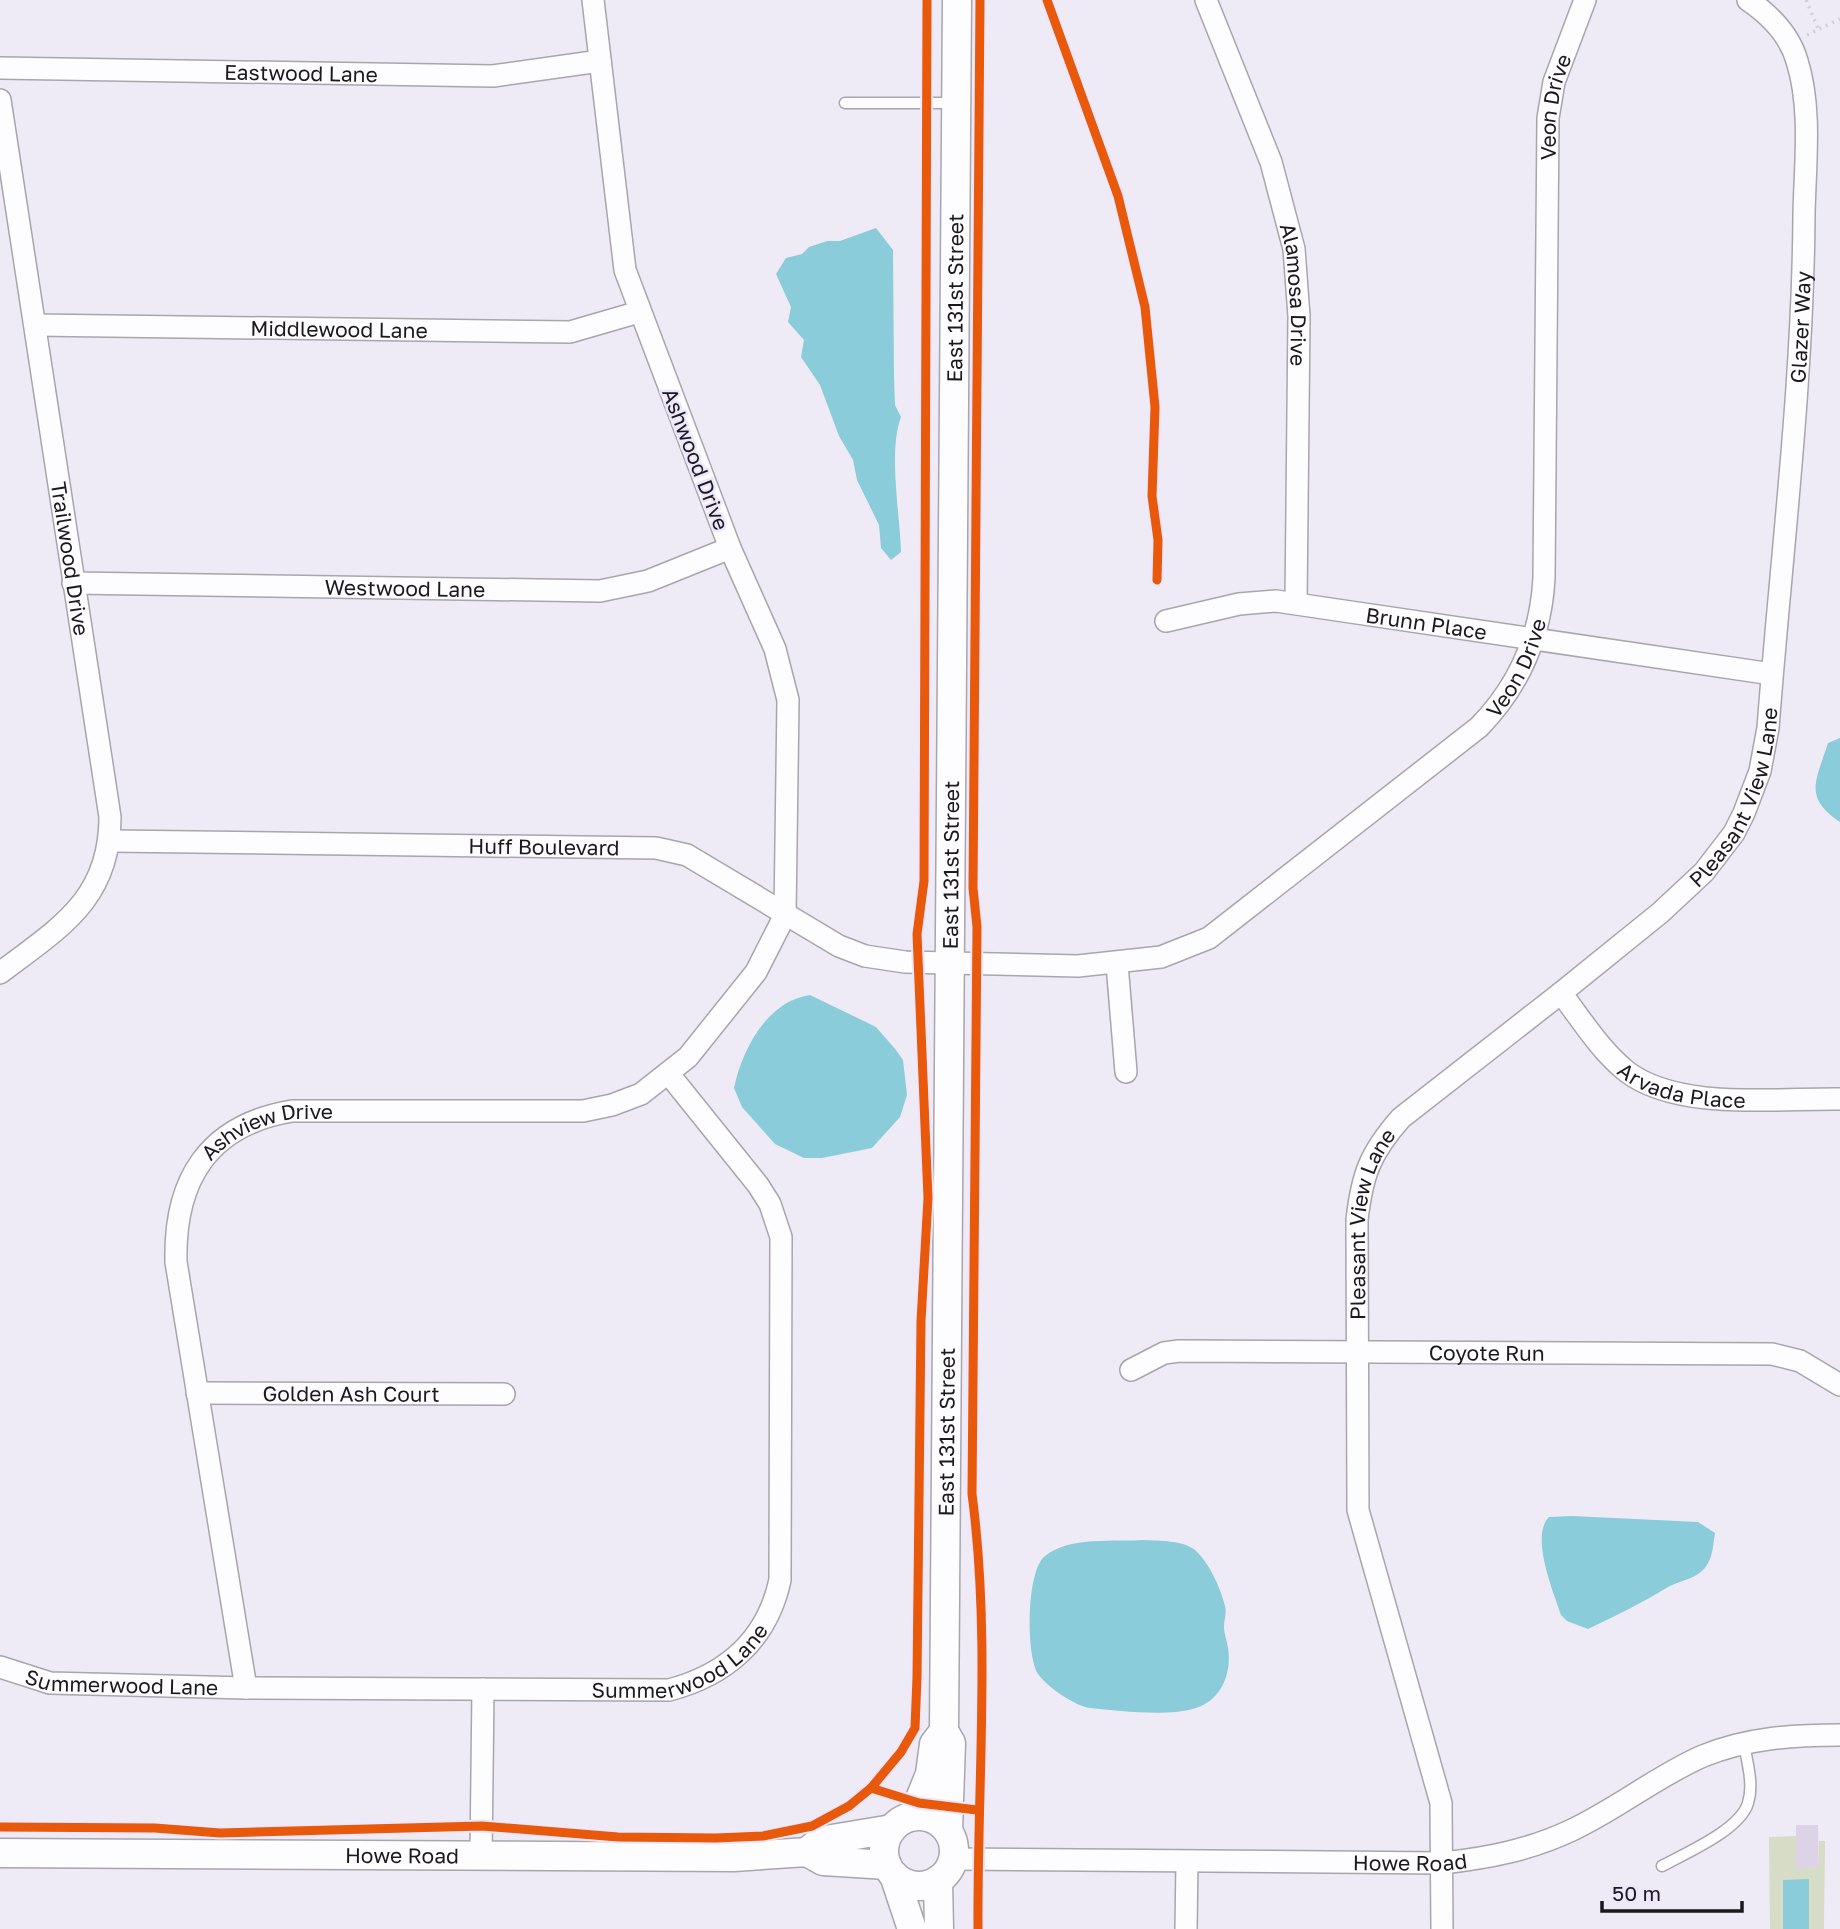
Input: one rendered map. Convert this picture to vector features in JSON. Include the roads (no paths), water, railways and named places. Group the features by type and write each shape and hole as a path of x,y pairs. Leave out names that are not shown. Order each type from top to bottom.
{"street":[{"name":"Ashwood Drive","path":"593,0 620,241 639,312 730,548 775,649 788,700 785,915"},
{"name":"East 131st Street","path":"948,1831 951,1743 944,1731 957,0"},
{"name":"Alamosa Drive","path":"1206,0 1271,162 1294,249 1299,316 1296,603"},
{"name":"Veon Drive","path":"950,963 1117,964 1180,952 1224,929 1497,709 1518,676 1543,602 1548,118 1557,73 1585,0"},
{"name":"Glazer Way","path":"1748,0 1774,23 1789,42 1798,63 1805,114 1804,306 1772,674"},
{"name":"Eastwood Lane","path":"0,68 493,76 600,61"},
{"name":"Trailwood Drive","path":"0,100 110,817 107,859 88,899 69,921 0,973"},
{"name":"Middlewood Lane","path":"35,326 570,332 639,312"},
{"name":"Westwood Lane","path":"73,583 600,591 649,582 730,548"},
{"name":"Brunn Place","path":"1166,621 1249,603 1296,603 1772,674"},
{"name":"Pleasant View Lane","path":"1442,1929 1441,1803 1358,1510 1357,1220 1368,1162 1401,1118 1687,890 1734,833 1753,792 1765,750 1772,674"},
{"name":"Huff Boulevard","path":"110,841 656,848 687,855 738,883 785,915 839,946 865,956 905,962 950,963"},
{"name":"Ashview Drive","path":"246,1688 176,1262 177,1222 188,1180 203,1157 231,1133 260,1118 292,1111 583,1111 641,1094 668,1073 709,1033 755,972 785,915"},
{"path":"1117,964 1126,1072"},
{"name":"Arvada Place","path":"1561,993 1605,1050 1625,1070 1663,1091 1695,1097 1840,1099"},
{"name":"Summerwood Lane","path":"0,1667 50,1683 246,1688 669,1690 697,1683 722,1670 760,1632 775,1603 780,1580 781,1237 770,1204 758,1185 668,1073"},
{"name":"Coyote Run","path":"1131,1370 1164,1353 1179,1351 1772,1354 1800,1361 1840,1385"},
{"name":"Golden Ash Court","path":"197,1393 504,1394"},
{"path":"481,1856 484,1689"},
{"name":"East 131st Street","path":"903,1822 930,1774 934,1744 944,1731"},
{"name":"Howe Road","path":"946,1870 1187,1862 1443,1863 1514,1853 1544,1843 1586,1823 1669,1773 1704,1756 1772,1737 1840,1735"},
{"path":"912,1929 891,1870 885,1842 903,1822 933,1818 948,1831 953,1840 946,1870 939,1929"},
{"name":"Howe Road","path":"807,1852 820,1841 903,1822"},
{"name":"Howe Road","path":"0,1853 734,1857 807,1852 823,1861 891,1870"},
{"path":"1186,1929 1187,1862"},
{"path":"891,1870 915,1886 946,1870"}],"lane":[{"path":"845,103 956,103"},
{"path":"1662,1866 1724,1832 1748,1806 1751,1789 1744,1744"}],"water":[{"path":"876,228 893,250 895,405 901,417 897,431 895,465 901,552 891,560 881,548 879,525 857,480 853,460 839,436 820,385 801,357 804,340 788,322 791,307 776,274 786,258 802,254 809,247 827,241 840,241"},
{"path":"1840,738 1840,822 1821,804 1816,787 1828,743"},
{"path":"810,995 876,1027 903,1060 907,1095 900,1117 872,1148 822,1158 804,1158 775,1144 742,1107 734,1088 750,1043 769,1017 795,999"},
{"path":"1549,1517 1698,1522 1715,1533 1711,1556 1707,1565 1697,1575 1670,1586 1588,1629 1567,1621 1561,1615 1542,1550 1544,1526"},
{"path":"1144,1540 1184,1544 1195,1550 1210,1569 1226,1608 1224,1630 1229,1657 1223,1684 1213,1699 1185,1711 1144,1712 1090,1708 1069,1700 1048,1685 1038,1674 1034,1664 1030,1613 1034,1578 1039,1565 1045,1556 1067,1545 1093,1541"},
{"path":"1809,1879 1809,1929 1783,1929 1783,1880"}]}
